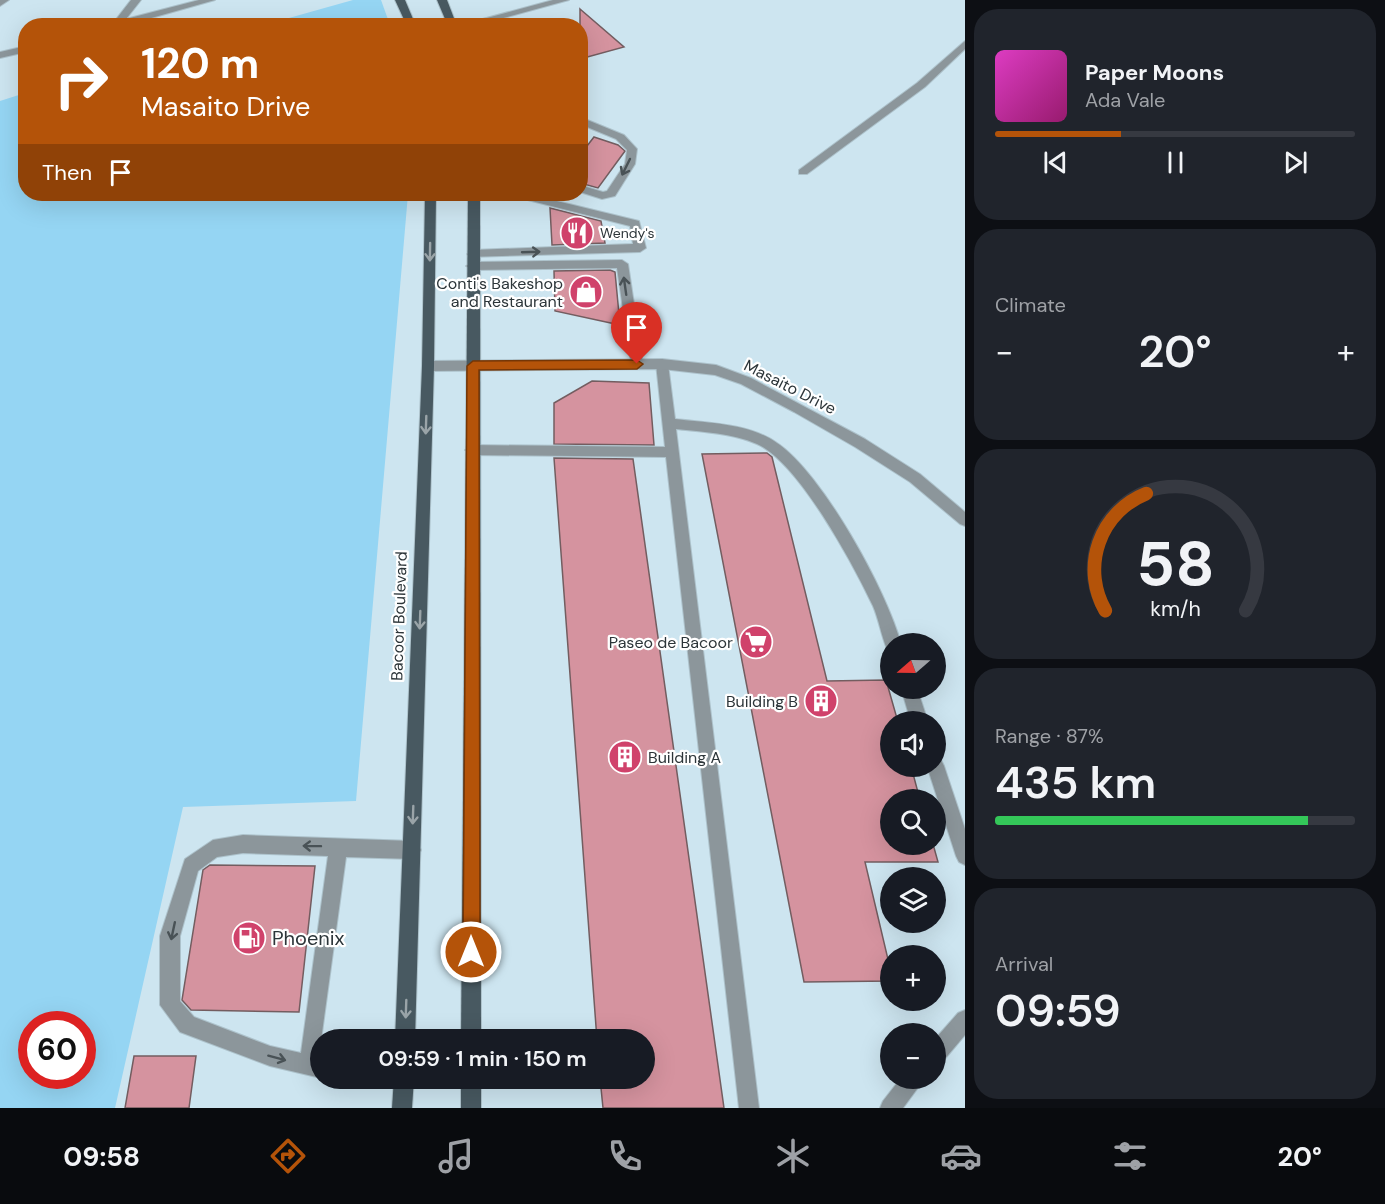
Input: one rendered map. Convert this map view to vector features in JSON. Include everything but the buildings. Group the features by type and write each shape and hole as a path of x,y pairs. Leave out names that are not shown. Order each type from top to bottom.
{"main road":[{"path":"400,0 408,18"},
{"path":"442,0 450,18"},
{"name":"Bacoor Boulevard","path":"405,1029 428,366 430,201"},
{"path":"471,1029 474,201"},
{"path":"400,1089 402,1108"},
{"path":"471,1089 471,1108"}],"street":[{"path":"0,3 4,0"},
{"path":"119,18 136,0"},
{"path":"140,18 210,0"},
{"path":"493,18 564,0"},
{"path":"803,172 921,86 965,44"},
{"path":"3,52 18,50"},
{"path":"588,124 620,138 632,149 630,164 611,194 602,196 588,191"},
{"path":"472,260 640,248 635,224 544,201"},
{"path":"472,260 622,264 637,364"},
{"path":"662,364 749,1108"},
{"name":"Masaito Drive","path":"428,366 662,364 716,370 746,381 799,408 915,478 965,520"},
{"path":"669,423 734,432 771,445 789,460 830,516 879,602 890,633"},
{"path":"472,450 672,452"},
{"path":"939,777 965,856"},
{"path":"310,1066 270,1056 187,1024 171,1005 170,936 191,866 213,849 243,844 412,850"},
{"path":"319,1029 338,846"},
{"path":"946,1042 965,1020"},
{"path":"890,1108 906,1089"}],"shaded area":[{"path":"353,0 381,0 387,18 289,18"},
{"path":"18,95 18,201 407,201 356,801 183,807 115,1108 0,1108 0,101"}],"place":[{"name":"Wendy's","path":"577,233"},
{"name":"Conti's Bakeshop and Restaurant","path":"586,292"},
{"name":"Paseo de Bacoor","path":"756,642"},
{"name":"Building B","path":"821,701"},
{"name":"Building A","path":"625,757"},
{"name":"Phoenix","path":"249,938"}],"route":[{"path":"471,952 473,366 637,364"}]}
